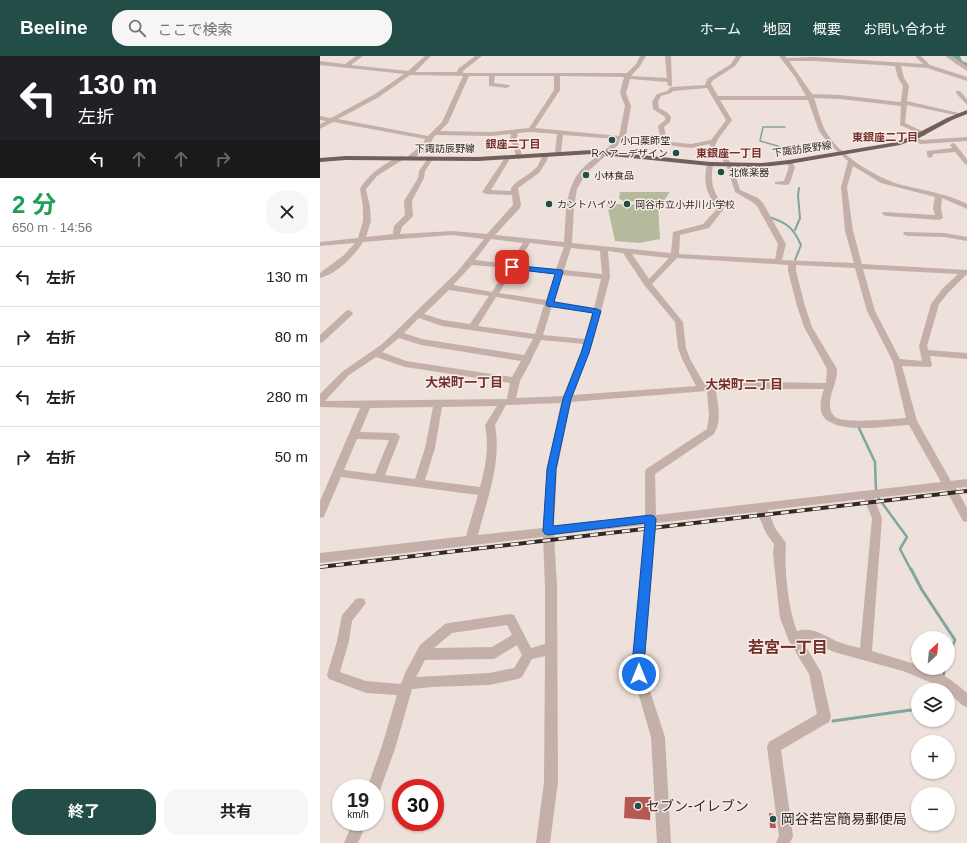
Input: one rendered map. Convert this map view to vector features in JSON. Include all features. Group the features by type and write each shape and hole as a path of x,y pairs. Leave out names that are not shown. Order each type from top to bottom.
{"main road":[{"name":"下諏訪辰野線","path":"320,160 519,157 558,153 606,152 710,164 761,165 790,162 913,140 947,120 964,113"}],"street":[{"path":"346,66 360,56"},
{"path":"320,127 399,81 428,56"},
{"path":"460,74 460,70 479,56"},
{"path":"471,540 491,464 493,441 490,425 507,402 515,381 528,359 538,337 550,304 568,245 570,207 574,189 583,172 621,138 628,106 623,94 628,76 638,65 642,56"},
{"path":"668,56 671,89"},
{"path":"710,86 671,89 670,92 659,95 655,102 656,109 666,114 668,117 668,121 662,126 661,130 668,144 691,146 712,141 729,122 710,86 708,84 709,80 733,65 739,56"},
{"path":"899,56 901,78 906,86 903,103 902,124 924,134"},
{"path":"918,56 928,66"},
{"path":"948,56 967,69"},
{"path":"783,58 928,66 967,79"},
{"path":"783,58 810,97 822,132 851,161 873,177 884,182 958,201 967,207"},
{"path":"320,63 410,73 557,74 628,76 669,80"},
{"path":"320,276 344,261 362,240 368,223 367,207 363,192 364,188 373,177 426,145 429,138 446,123 467,74"},
{"path":"492,74 492,85 507,86"},
{"path":"531,130 557,90 557,74"},
{"path":"958,92 967,103"},
{"path":"716,98 840,97 903,103 964,113"},
{"path":"320,118 429,138"},
{"path":"434,133 468,135 531,130 621,138"},
{"path":"516,132 513,140 517,147 519,157"},
{"path":"558,153 560,133"},
{"path":"913,140 921,142 967,138"},
{"path":"949,140 964,157 967,163"},
{"path":"712,141 712,145 729,164 737,191 755,200 760,205 782,244 778,262"},
{"path":"930,156 929,152 957,150"},
{"path":"320,400 346,373 375,353 398,334 448,287 490,236 516,208 517,205 514,188 516,185 539,170 543,165 546,155"},
{"path":"508,157 486,192 514,193"},
{"path":"396,236 398,226 409,216 408,201 421,178 422,171 430,158"},
{"path":"851,161 844,187 849,231 871,311 897,362 912,422 967,518"},
{"path":"777,182 787,184 792,167 790,162"},
{"path":"648,284 675,256 676,234 703,228 719,210 720,207 709,190 707,181 710,164"},
{"path":"886,214 939,218 937,208 939,196"},
{"path":"320,244 396,236 452,233 675,256 966,272"},
{"path":"907,234 944,235 967,239"},
{"path":"474,327 528,241"},
{"path":"543,843 551,782 551,648 548,531 552,469 567,399 589,342 606,277 604,249"},
{"path":"626,251 648,284 679,322 682,348 686,359 707,389 715,410 714,423 711,431 650,472 651,519 638,665 640,682 658,737 664,843"},
{"path":"470,262 606,277"},
{"path":"792,263 792,271 807,325 832,368 833,373 825,399 825,408 829,416 833,420 855,423 912,422"},
{"path":"897,362 927,364 923,346 935,304 966,272"},
{"path":"448,287 597,311"},
{"path":"320,340 349,313"},
{"path":"418,315 442,323 538,337 589,342"},
{"path":"398,334 421,342 528,359"},
{"path":"375,353 405,364 515,381"},
{"path":"924,353 967,356"},
{"path":"320,404 366,405 507,402 707,389 796,385 829,386"},
{"path":"419,483 430,448 438,404"},
{"path":"320,514 366,405"},
{"path":"354,435 395,437 379,478"},
{"path":"338,473 484,492"},
{"path":"320,558 967,483"},
{"path":"866,655 877,518 867,494"},
{"path":"760,507 770,530 780,543 779,554 786,618 793,636 815,672 824,717 774,747 786,836 783,843"},
{"path":"360,604 346,619 343,641 333,675 366,687 407,687 432,681 489,679 518,673 528,655 551,648"},
{"path":"377,779 407,687 408,677 424,649 449,628 510,619 528,655"},
{"path":"793,636 806,634 819,638 834,646 908,667 949,685 967,701"},
{"path":"421,654 494,652 519,637"},
{"path":"351,843 356,831"}],"green space":[{"path":"620,192 670,192 663,202 623,201 619,198"},
{"path":"607,204 658,205 660,239 639,243 615,241"}],"building":[{"name":"セブン-イレブン","path":"625,797 651,797 650,820 624,818"},
{"name":"岡谷若宮簡易郵便局","path":"769,813 774,814 776,828 770,828"}],"waterway":[{"path":"956,56 959,62 967,66"},
{"path":"785,127 763,127 760,141 788,149 791,153"},
{"path":"795,230 800,218 798,195 799,188"},
{"path":"769,217 789,226 795,234 801,245 795,260"},
{"path":"858,426 875,462 876,491"},
{"path":"877,496 907,537 900,549 911,570"},
{"path":"911,569 922,590 949,631"},
{"path":"833,721 911,710"}],"railway":[{"path":"320,567 967,491"}],"place":[{"name":"小口薬師堂","path":"612,140"},
{"name":"Rヘアーデザイン","path":"676,153"},
{"name":"北條楽器","path":"721,172"},
{"name":"小林食品","path":"586,175"},
{"name":"カントハイツ","path":"549,204"},
{"name":"岡谷市立小井川小学校","path":"627,204"},
{"name":"セブン-イレブン","path":"638,806"},
{"name":"岡谷若宮簡易郵便局","path":"773,819"}],"district":[{"name":"東銀座二丁目","path":"885,137"},
{"name":"銀座二丁目","path":"513,144"},
{"name":"東銀座一丁目","path":"729,153"},
{"name":"大栄町一丁目","path":"464,382"},
{"name":"大栄町二丁目","path":"744,384"},
{"name":"若宮一丁目","path":"788,647"}],"route":[{"path":"512,267 559,272 550,304 597,311 589,342 567,399 552,469 548,531 651,519 638,665 639,674"}]}
